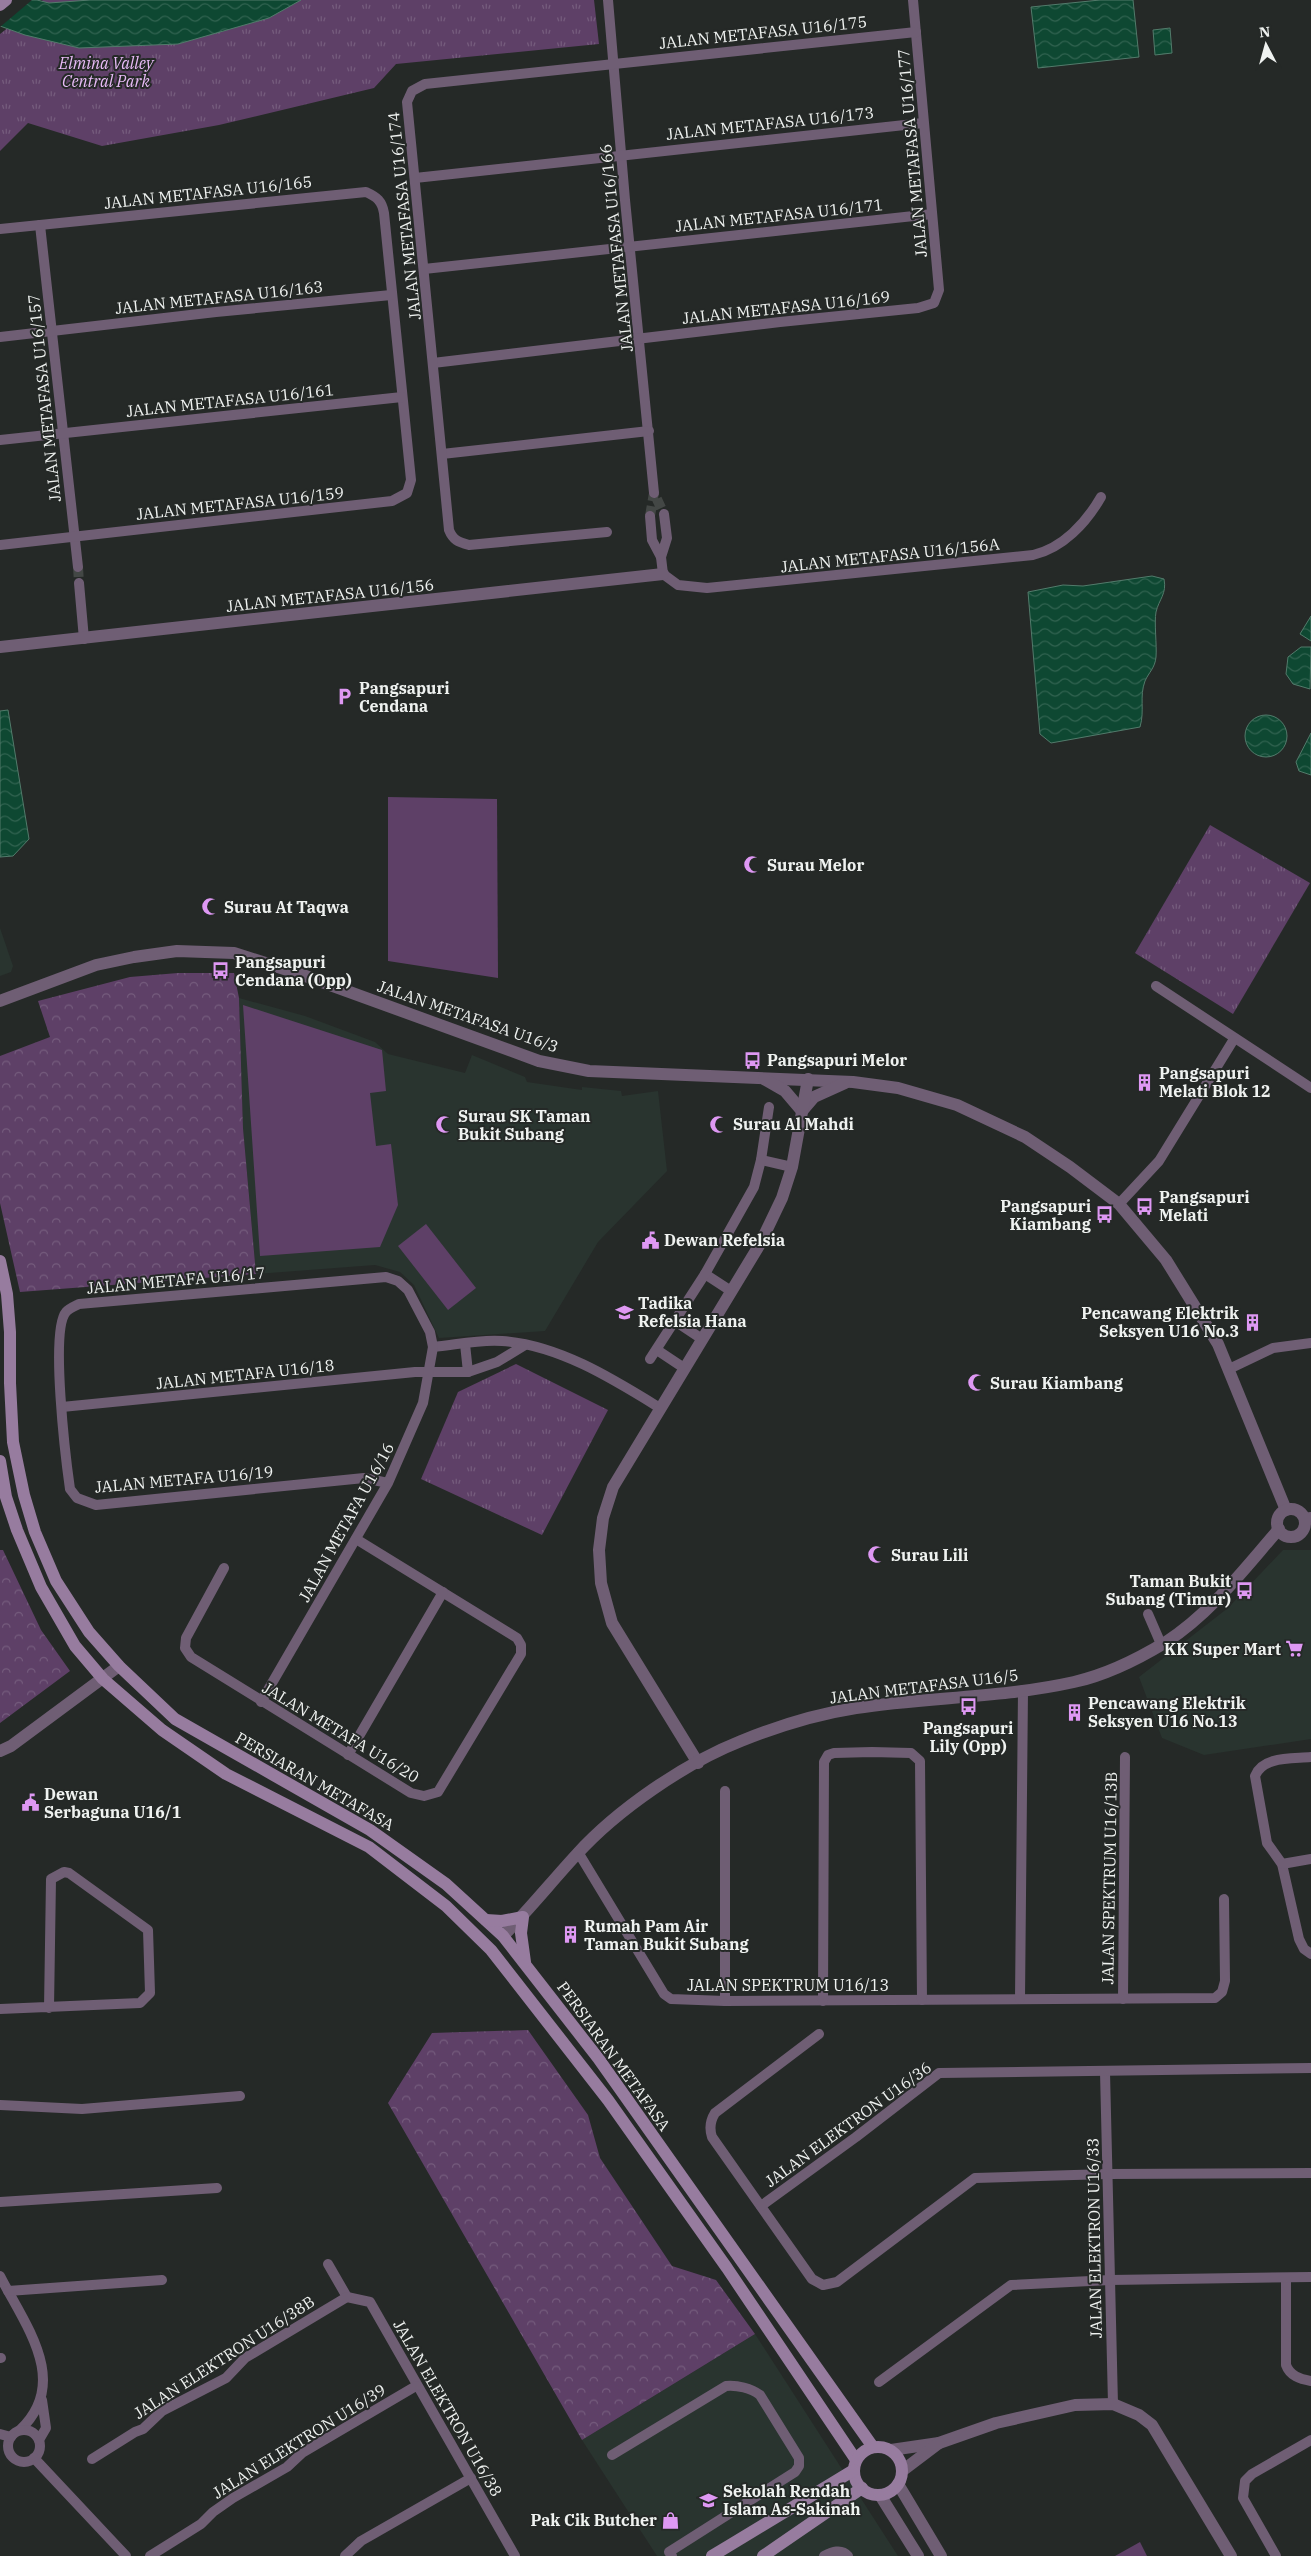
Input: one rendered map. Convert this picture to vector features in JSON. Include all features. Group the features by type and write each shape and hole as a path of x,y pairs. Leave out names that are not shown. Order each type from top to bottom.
{"main road":[{"path":"0,5 6,0"},
{"name":"PERSIARAN METAFASA","path":"0,1261 7,1294 10,1332 10,1383 14,1442 24,1495 35,1532 56,1581 89,1632 119,1666 174,1719 370,1830 446,1884 503,1936 598,2058 873,2447"},
{"name":"PERSIARAN METAFASA","path":"0,1461 12,1514 41,1586 75,1646 103,1679 162,1730 226,1774 369,1847 446,1906 491,1950 608,2100 727,2268 855,2465"},
{"path":"486,1920 502,1921 523,1917 521,1933 525,1962"},
{"path":"503,1936 500,1954 505,1968"},
{"path":"712,2556 855,2465 866,2450 873,2447 891,2450 897,2456 902,2471 898,2484 894,2489 880,2495 873,2494 857,2483 855,2465"},
{"path":"762,2556 862,2488"}],"street":[{"name":"JALAN METAFASA U16/166","path":"608,0 629,246 640,338 654,493"},
{"name":"JALAN METAFASA U16/177","path":"913,0 939,290 934,303"},
{"name":"JALAN METAFASA U16/175","path":"614,63 916,32"},
{"name":"JALAN METAFASA U16/174","path":"606,532 469,545 455,541 449,530 407,102 412,91 425,84 614,63"},
{"name":"JALAN METAFASA U16/173","path":"415,178 621,154 923,123"},
{"name":"JALAN METAFASA U16/165","path":"0,229 366,192 378,198 384,213 391,295"},
{"name":"JALAN METAFASA U16/171","path":"424,269 932,214"},
{"name":"JALAN METAFASA U16/157","path":"40,225 78,567"},
{"name":"JALAN METAFASA U16/163","path":"0,337 216,312 391,295"},
{"path":"391,295 402,397"},
{"name":"JALAN METAFASA U16/169","path":"433,363 640,338 918,308 934,303"},
{"name":"JALAN METAFASA U16/161","path":"0,440 402,397"},
{"name":"JALAN METAFASA U16/159","path":"0,545 392,501 407,493 411,480 402,397"},
{"path":"442,454 649,431"},
{"name":"JALAN METAFASA U16/156A","path":"663,574 678,585 707,588 1033,555 1044,552 1064,540 1092,512 1100,497"},
{"path":"661,557 667,538 664,514"},
{"path":"650,516 652,540 661,557 663,574"},
{"name":"JALAN METAFASA U16/156","path":"0,647 663,574"},
{"path":"79,583 84,639"},
{"name":"JALAN METAFASA U16/3","path":"0,1001 96,965 134,956 177,951 234,953 300,974 539,1061 589,1071 847,1082 898,1088 957,1105 1025,1137 1070,1167 1119,1204 1166,1260 1218,1344 1286,1510"},
{"path":"1156,986 1311,1088"},
{"path":"1119,1204 1159,1161 1234,1039"},
{"path":"761,1078 784,1091 802,1111"},
{"path":"698,1763 612,1623 601,1583 599,1550 603,1518 610,1494 763,1236 782,1198 792,1167 808,1079"},
{"path":"802,1111 814,1097 847,1082"},
{"path":"650,1359 705,1274 754,1188 762,1160 768,1108"},
{"path":"762,1160 792,1167"},
{"path":"705,1274 731,1291"},
{"name":"JALAN METAFA U16/16","path":"261,1702 388,1483 423,1402 430,1372 433,1346 430,1332 408,1290 398,1280 386,1277"},
{"name":"JALAN METAFA U16/17","path":"62,1406 60,1326 66,1312 79,1304 386,1277"},
{"path":"675,1321 702,1339"},
{"path":"433,1346 501,1341 525,1345 596,1368 660,1408"},
{"path":"1229,1370 1273,1348 1311,1343"},
{"path":"465,1344 468,1372"},
{"name":"JALAN METAFA U16/18","path":"62,1406 430,1372 468,1372 497,1362 525,1345"},
{"path":"657,1350 684,1368"},
{"name":"JALAN METAFA U16/19","path":"62,1406 70,1489 77,1498 96,1505 364,1478 388,1483"},
{"path":"1286,1510 1297,1510 1308,1517 1305,1528 1297,1536 1286,1536 1278,1529 1278,1518 1286,1510"},
{"name":"JALAN METAFASA U16/5","path":"503,1936 523,1917 578,1852 634,1801 698,1763 739,1742 823,1714 857,1708 1023,1690 1075,1682 1118,1667 1161,1644 1205,1612 1278,1529"},
{"name":"JALAN METAFA U16/20","path":"224,1568 186,1638 185,1648 191,1657 411,1793 424,1796 438,1792 521,1654 521,1645 517,1638 356,1538"},
{"path":"348,1755 443,1592"},
{"path":"1148,1614 1161,1644"},
{"path":"0,1751 11,1746 119,1666"},
{"path":"1020,1999 1023,1690"},
{"path":"823,2001 824,1762 828,1755 834,1753 872,1752 912,1753 920,1761 922,2000"},
{"name":"JALAN SPEKTRUM U16/13B","path":"1123,1999 1126,1757"},
{"path":"1311,1757 1265,1762 1258,1767 1255,1776 1266,1843 1282,1864 1298,1939 1304,1949 1311,1954"},
{"path":"725,1791 725,2001"},
{"name":"JALAN SPEKTRUM U16/13","path":"578,1852 664,1994 671,1999 823,2001 1215,1998 1222,1992 1225,1981 1224,1899"},
{"path":"1282,1864 1311,1860"},
{"path":"0,2009 49,2008 140,2003 150,1993 148,1930 69,1873 64,1872 51,1879 49,2008"},
{"name":"JALAN ELEKTRON U16/36","path":"819,2034 715,2113 710,2124 712,2137 812,2278 823,2284 837,2282 975,2178 1107,2174"},
{"name":"JALAN ELEKTRON U16/36","path":"761,2206 856,2137 939,2073 1311,2068"},
{"name":"JALAN ELEKTRON U16/33","path":"1105,2072 1113,2404"},
{"path":"0,2105 82,2109 240,2096"},
{"path":"1107,2174 1311,2173"},
{"path":"0,2202 217,2188"},
{"path":"328,2264 347,2297"},
{"path":"0,2276 43,2365 44,2386 42,2400 46,2428 39,2440"},
{"path":"1286,2278 1286,2365 1290,2373 1296,2377 1311,2381"},
{"path":"879,2382 1005,2288 1017,2284 1110,2280 1311,2278"},
{"path":"8,2290 162,2280"},
{"name":"JALAN ELEKTRON U16/38","path":"347,2297 370,2302 416,2386 514,2553"},
{"name":"JALAN ELEKTRON U16/38B","path":"92,2459 143,2429 162,2411 226,2378 238,2363 347,2297"},
{"name":"JALAN ELEKTRON U16/39","path":"150,2556 201,2524 213,2512 233,2498 287,2467 302,2453 416,2386"},
{"path":"612,2455 726,2386 732,2386 754,2390 760,2395 799,2458 799,2466 796,2472 671,2554"},
{"path":"20,2430 34,2433 39,2440 40,2450 34,2458 24,2462 15,2459 8,2446 11,2436 33,2418 42,2400"},
{"path":"902,2471 939,2444 996,2423 1075,2405 1113,2404 1139,2416 1152,2425 1231,2556"},
{"path":"0,2434 11,2436"},
{"path":"1276,2556 1243,2498 1246,2481 1252,2474 1311,2440"},
{"path":"891,2450 906,2446 939,2444"},
{"path":"34,2458 126,2556"},
{"path":"345,2556 361,2541 471,2478"},
{"path":"898,2484 941,2556"},
{"path":"880,2495 918,2556"},
{"path":"824,2556 844,2554"}],"shaded area":[{"path":"0,928 13,966 11,972 0,976"},
{"path":"239,998 305,1016 375,1042 388,1054 465,1073 472,1055 525,1077 527,1082 582,1090 582,1087 621,1091 622,1096 658,1091 667,1171 598,1242 545,1331 439,1338 414,1285 400,1272 375,1265 256,1274 243,1128"},
{"path":"1283,1550 1311,1550 1311,1739 1204,1755 1162,1738 1139,1677 1228,1608"},
{"path":"755,2334 898,2556 657,2556 582,2440"}],"green space":[{"name":"Elmina Valley Central Park","path":"43,0 594,0 599,44 396,64 374,88 219,125 102,146 28,123 0,151 0,34"},
{"path":"388,797 497,799 498,978 388,961"},
{"path":"1210,825 1310,883 1233,1014 1135,953"},
{"path":"178,973 234,973 239,998 243,1128 256,1274 20,1292 0,1203 0,1056 50,1037 38,1001 130,977"},
{"path":"243,1005 382,1050 386,1091 370,1093 376,1146 391,1144 398,1205 380,1247 260,1256"},
{"path":"426,1224 476,1288 448,1310 398,1246"},
{"path":"516,1364 608,1410 542,1535 421,1479 458,1392"},
{"path":"0,1550 3,1550 41,1630 70,1671 0,1723"},
{"path":"528,2030 588,2115 600,2158 672,2266 716,2280 755,2334 582,2440 388,2103 432,2033"},
{"path":"1140,2542 1147,2556 1115,2556"}],"water":[{"path":"0,0 37,0 49,3 90,0 301,0 269,18 178,44 79,48 25,35 0,26"},
{"path":"1100,0 1133,0 1139,57 1038,68 1031,7"},
{"path":"1170,28 1172,53 1155,55 1153,30"},
{"path":"1152,576 1164,579 1165,584 1164,593 1156,612 1156,657 1143,687 1140,727 1051,743 1040,734 1028,592 1063,585 1083,586"},
{"path":"1311,616 1311,641 1300,634"},
{"path":"1301,647 1311,647 1310,689 1293,684 1286,674 1288,657"},
{"path":"8,710 29,839 13,856 0,857 0,711"},
{"path":"1270,715 1278,718 1284,724 1287,736 1284,748 1278,754 1262,757 1254,754 1248,748 1245,732 1248,724 1254,718"},
{"path":"1311,733 1311,775 1299,771 1296,762"}],"pier":[{"path":"0,0 32,0 0,27"}],"tunnel":[{"path":"650,516 654,493 664,514"},
{"path":"78,567 79,583"}],"place":[{"name":"Pangsapuri Cendana","path":"345,697"},
{"name":"Surau Melor","path":"753,865"},
{"name":"Surau At Taqwa","path":"210,907"},
{"name":"Pangsapuri Cendana (Opp)","path":"221,971"},
{"name":"Pangsapuri Melor","path":"753,1060"},
{"name":"Pangsapuri Melati Blok 12","path":"1145,1082"},
{"name":"Surau Al Mahdi","path":"719,1124"},
{"name":"Surau SK Taman Bukit Subang","path":"444,1125"},
{"name":"Pangsapuri Melati","path":"1145,1206"},
{"name":"Pangsapuri Kiambang","path":"1105,1215"},
{"name":"Dewan Refelsia","path":"650,1240"},
{"name":"Tadika Refelsia Hana","path":"624,1312"},
{"name":"Pencawang Elektrik Seksyen U16 No.3","path":"1253,1322"},
{"name":"Surau Kiambang","path":"976,1383"},
{"name":"Surau Lili","path":"877,1555"},
{"name":"Taman Bukit Subang (Timur)","path":"1245,1590"},
{"name":"KK Super Mart","path":"1295,1649"},
{"name":"Pangsapuri Lily (Opp)","path":"968,1706"},
{"name":"Pencawang Elektrik Seksyen U16 No.13","path":"1074,1712"},
{"name":"Dewan Serbaguna U16/1","path":"30,1803"},
{"name":"Rumah Pam Air Taman Bukit Subang","path":"570,1935"},
{"name":"Sekolah Rendah Islam As-Sakinah","path":"709,2500"},
{"name":"Pak Cik Butcher","path":"671,2520"}]}
